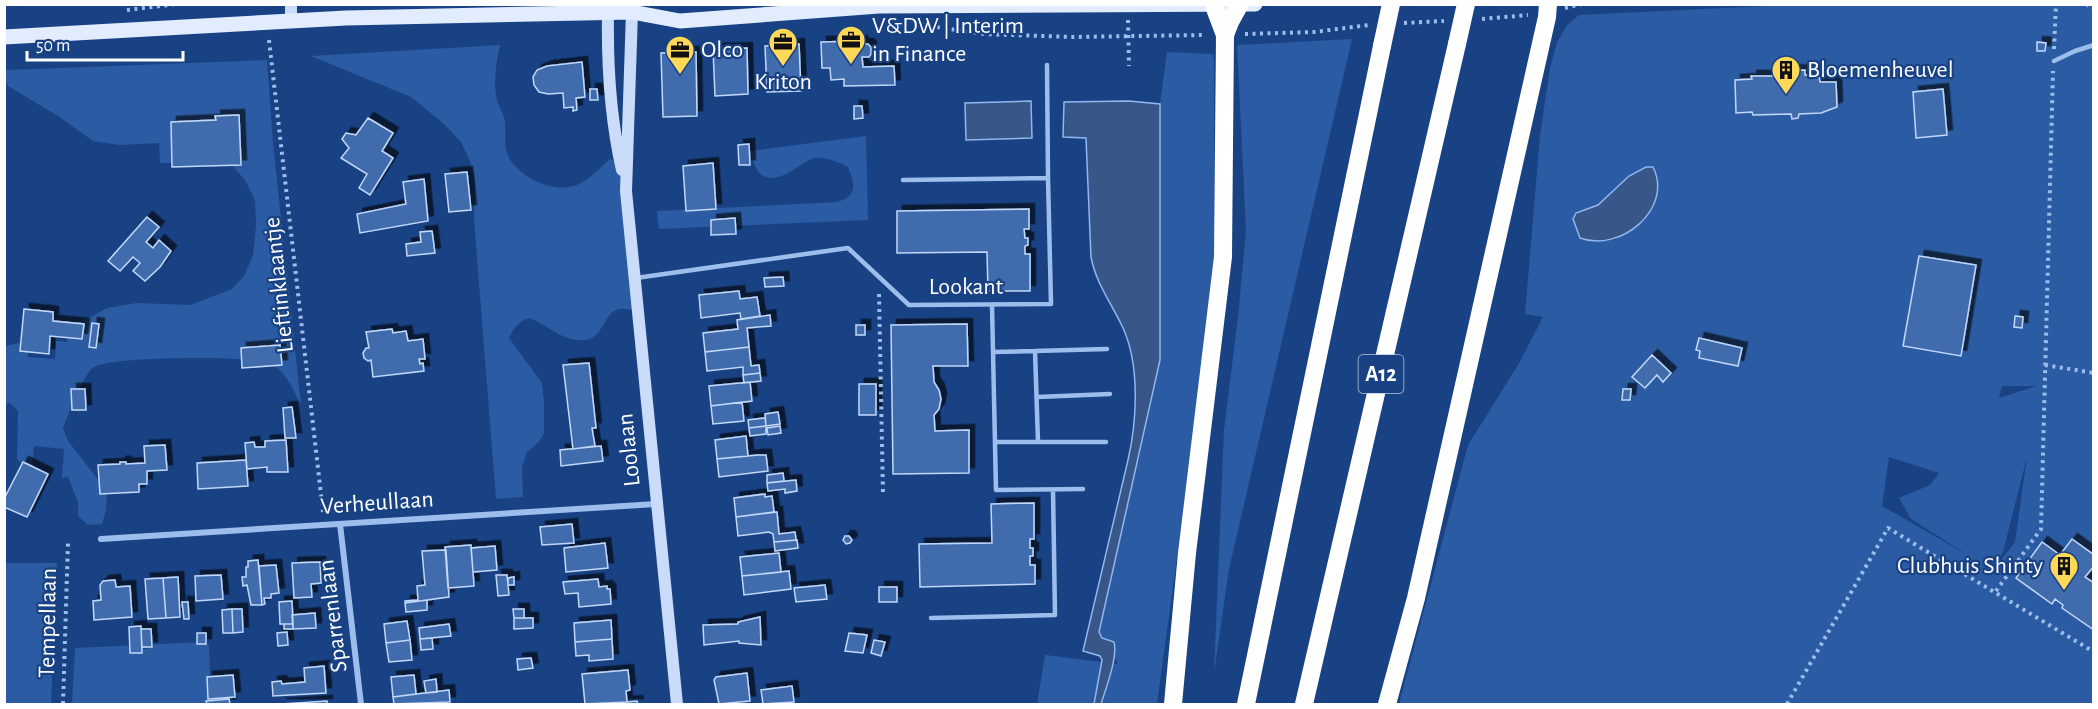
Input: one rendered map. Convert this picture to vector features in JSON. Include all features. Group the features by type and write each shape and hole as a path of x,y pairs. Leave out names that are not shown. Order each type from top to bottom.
{"highway":[{"path":"1246,705 1391,4"},
{"name":"A12","path":"1304,705 1466,4"},
{"path":"1387,705 1416,598 1547,17 1548,4"},
{"path":"1173,705 1187,553 1223,257 1225,35 1240,5"},
{"path":"1214,6 1225,35"}],"main road":[{"path":"632,12 649,4"},
{"path":"4,37 291,12 632,12 680,21 879,6 1255,4"}],"street":[{"name":"Loolaan","path":"608,12 608,86 612,121 626,191 677,705"},
{"name":"Loolaan","path":"626,191 632,12"},
{"name":"Verheullaan","path":"101,539 656,504"},
{"name":"Sparrenlaan","path":"340,524 361,705"}],"lane":[{"path":"2054,61 2094,45"},
{"path":"903,180 1048,178 1047,65"},
{"name":"Lookant","path":"634,278 848,248 909,304 1051,304 1048,178"},
{"path":"992,305 996,490 1083,489"},
{"path":"993,352 1107,349"},
{"path":"1035,351 1038,442"},
{"path":"1037,397 1110,394"},
{"path":"996,442 1106,442"},
{"path":"931,618 1055,615 1053,490"}],"path":[{"path":"1996,591 2041,529 2055,4"},
{"path":"2086,4 2094,9"},
{"path":"1128,36 1128,66"},
{"name":"Lieftinklaantje","path":"261,41 269,40 324,525"},
{"path":"879,276 883,494"},
{"path":"2045,365 2094,374"},
{"path":"1787,705 1888,528 2094,652"},
{"name":"Tempellaan","path":"63,705 68,542"}],"shaded area":[{"path":"1804,4 2093,5 2093,704 1399,704 1468,445 1518,365 1543,317 1525,314 1540,135 1550,68 1557,42 1567,25 1579,15","holes":["1646,167 1653,167 1616,239 1593,241 1580,238 1573,219 1576,215 1604,200","1652,355 1671,373 1664,381 1657,375 1644,388 1632,376","2002,386 2036,386 1999,398","1889,457 1939,473 1930,485 1899,498 1911,519 1968,555 1882,506","2027,457 2015,542 1993,570 2003,552"]},
{"path":"1352,39 1229,569 1214,673 1224,430 1246,231 1237,45"},
{"path":"500,45 495,86 497,100 505,121 507,153 518,169 547,185 568,187 586,180 610,159 620,163 638,311 619,309 614,311 600,330 592,338 586,340 570,339 529,318 515,328 509,338 542,383 544,433 539,442 527,452 522,467 523,497 496,499 474,220 475,179 470,161 461,142 444,124 411,97 311,56"},
{"path":"1167,52 1213,54 1215,281 1157,704 1037,704 1045,655 1118,664 1099,633 1160,360 1160,104"},
{"path":"267,60 273,143 301,405 278,368 260,361 213,358 153,359 106,363 94,367 80,386 63,428 68,441 107,491 106,510 102,524 88,525 78,516 78,502 68,477 62,478 64,449 34,446 32,469 24,466 17,459 18,411 10,403 5,404 5,346 29,341 28,357 55,359 56,341 67,342 68,327 107,308 137,303 190,305 232,289 244,276 253,255 256,225 255,200 245,180 229,162 160,163 159,143 120,145 93,141 58,116 8,86 5,81 5,70"},
{"path":"1031,101 1032,138 966,140 965,103"},
{"path":"1129,101 1160,104 1160,360 1099,632 1102,638 1114,642 1113,664 1101,704 1094,704 1102,660 1100,656 1083,651 1128,460 1135,411 1135,393 1128,343 1123,328 1100,285 1091,257 1086,138 1063,137 1064,102"},
{"path":"866,136 868,220 659,229 657,211 837,202 844,199 852,193 853,189 848,167 830,160 816,158 772,178 761,174 755,165 751,151"},
{"path":"1646,167 1653,167 1658,183 1656,198 1650,212 1639,224 1611,239 1595,241 1580,238 1573,219 1576,213 1598,205 1629,176"},
{"path":"5,563 57,563 51,704 5,704"},
{"path":"205,642 209,646 211,704 72,704 75,648"}],"building":[{"path":"862,41 862,44 868,44 871,47 869,57 862,57 863,67 894,66 895,85 844,86 844,79 831,80 830,68 822,68 821,42"},
{"path":"2037,42 2046,43 2045,51 2037,51"},
{"path":"799,44 801,91 767,92 765,46"},
{"path":"747,48 748,94 715,96 713,49"},
{"path":"696,52 697,116 663,117 661,53"},
{"path":"582,62 585,97 576,98 577,110 573,111 573,107 564,108 563,93 539,92 534,85 533,77 537,70 547,66"},
{"name":"Bloemenheuvel","path":"1805,70 1805,75 1819,75 1820,82 1836,82 1837,107 1821,113 1799,114 1798,118 1792,119 1791,114 1736,113 1735,80 1752,79 1751,76 1783,76 1783,71"},
{"path":"590,89 597,89 598,100 590,100"},
{"path":"1943,89 1947,135 1916,138 1913,92"},
{"path":"854,106 862,106 863,118 854,119"},
{"path":"239,115 241,165 172,167 171,122 216,120 215,116"},
{"path":"368,118 393,133 382,151 393,158 370,195 359,188 367,174 341,158 349,148 342,139 346,133 356,135"},
{"path":"749,144 750,165 739,165 738,145"},
{"path":"713,163 716,209 686,211 683,166"},
{"path":"467,172 471,210 449,212 445,174"},
{"path":"424,179 428,221 360,233 357,214 406,204 403,182"},
{"path":"1029,209 1029,229 1024,229 1025,238 1028,238 1025,254 1030,254 1030,291 988,291 987,252 897,253 897,211"},
{"path":"147,217 159,227 146,242 153,248 159,240 171,251 160,267 145,281 133,271 140,263 133,257 120,271 108,261"},
{"path":"735,218 736,234 711,235 711,220"},
{"path":"432,231 435,253 407,256 406,244 421,242 420,232"},
{"path":"1919,256 1976,265 1961,356 1903,346"},
{"path":"783,277 784,286 765,287 764,278"},
{"path":"739,291 740,299 757,297 760,316 741,319 740,313 701,318 699,295"},
{"path":"24,309 53,312 53,321 84,324 82,339 50,336 49,354 20,351"},
{"path":"770,315 771,326 747,328 749,347 705,352 703,333 738,329 737,320"},
{"path":"2015,316 2023,317 2022,328 2014,327"},
{"path":"92,323 99,324 96,348 89,347"},
{"path":"967,324 968,366 933,366 934,382 941,399 939,409 934,415 935,431 969,430 969,473 893,474 891,325"},
{"path":"856,325 865,325 865,335 856,335"},
{"path":"392,329 393,333 406,331 408,341 423,339 425,359 419,359 420,364 423,363 424,371 373,377 371,360 364,358 363,353 366,348 369,348 366,332"},
{"path":"1699,338 1742,348 1738,366 1699,358 1700,351 1696,350"},
{"path":"280,345 282,365 242,368 241,348"},
{"path":"749,347 751,366 759,365 760,373 743,375 743,367 707,371 705,352"},
{"path":"1652,355 1671,373 1663,382 1657,375 1645,388 1632,377"},
{"path":"589,363 596,428 592,428 595,446 573,449 563,365"},
{"path":"760,373 761,381 744,383 743,375"},
{"path":"750,382 752,401 711,406 709,386"},
{"path":"859,384 876,384 876,415 859,415"},
{"path":"71,389 85,389 86,410 72,410"},
{"path":"1623,389 1631,389 1630,400 1622,400"},
{"path":"742,402 744,421 713,424 711,406"},
{"path":"292,407 296,438 285,438 283,408"},
{"path":"778,412 780,424 766,426 765,414"},
{"path":"765,418 766,426 749,428 748,420"},
{"path":"766,426 766,434 750,436 749,428"},
{"path":"780,426 781,433 768,435 767,428"},
{"path":"746,436 748,456 717,459 715,440"},
{"path":"286,440 288,472 267,472 267,467 247,469 245,443 254,442 255,447 265,447 265,441"},
{"path":"165,445 167,470 147,471 147,484 139,484 139,492 100,494 98,465 120,464 120,462 145,463 144,446"},
{"path":"601,446 603,461 561,466 560,450"},
{"path":"766,455 768,471 719,477 717,459"},
{"path":"246,460 248,486 198,489 197,463"},
{"path":"23,462 48,474 27,517 4,507 4,499"},
{"path":"783,473 784,481 767,483 767,475"},
{"path":"796,480 797,491 785,493 785,489 768,491 767,483"},
{"path":"765,494 765,497 772,496 774,512 736,517 734,498"},
{"path":"1034,503 1034,539 1030,539 1033,556 1030,556 1030,565 1035,565 1035,584 920,587 919,544 992,543 991,504"},
{"path":"777,512 779,534 795,532 796,540 774,542 773,534 769,532 738,536 736,517"},
{"path":"572,524 574,543 542,545 540,527"},
{"path":"845,536 849,536 852,540 850,543 846,544 843,540"},
{"name":"Clubhuis Shinty","path":"2072,539 2094,555 2094,566 2085,577 2094,583 2094,630 2062,608 2063,605 2055,599 2052,604 2016,578 2042,542 2060,555"},
{"path":"797,540 798,548 775,551 774,542"},
{"path":"605,543 608,568 566,572 564,548"},
{"path":"471,545 474,586 448,588 445,547"},
{"path":"495,546 497,570 473,572 471,548"},
{"path":"446,550 449,597 405,603 405,601 418,600 417,586 425,585 422,551"},
{"path":"779,553 781,572 742,576 740,557"},
{"path":"258,560 262,605 251,605 247,585 243,586 242,577 246,577 248,561"},
{"path":"320,562 321,583 311,584 312,597 294,598 292,563"},
{"path":"276,565 279,593 271,594 271,598 264,598 265,604 262,605 259,566"},
{"path":"789,571 791,589 744,595 742,576"},
{"path":"221,575 223,599 196,601 195,576"},
{"path":"496,575 507,575 509,595 498,596"},
{"path":"178,577 180,617 166,618 163,578"},
{"path":"514,577 514,585 508,585 508,578"},
{"path":"163,578 166,618 148,619 145,579"},
{"path":"598,579 599,587 607,586 607,589 610,589 611,604 579,607 578,593 565,594 563,582"},
{"path":"115,580 116,587 130,586 132,617 94,620 93,601 101,600 100,585 103,581"},
{"path":"825,585 827,599 796,602 794,588"},
{"path":"879,587 897,587 897,602 879,602"},
{"path":"427,600 427,610 406,612 405,603"},
{"path":"292,601 293,624 280,624 279,602"},
{"path":"182,602 188,602 189,619 184,619"},
{"path":"232,609 242,609 243,632 233,633"},
{"path":"232,609 233,633 223,633 222,610"},
{"path":"513,609 524,609 524,618 514,618"},
{"path":"315,613 316,628 293,629 292,615"},
{"path":"760,617 761,645 739,643 739,641 704,645 703,625 738,624 738,622"},
{"path":"514,618 533,618 533,628 514,629"},
{"path":"611,620 612,639 575,642 574,623"},
{"path":"407,621 410,640 386,643 384,624"},
{"path":"284,624 293,624 293,629 284,629"},
{"path":"449,624 451,636 420,639 419,628"},
{"path":"141,626 142,653 130,653 129,627"},
{"path":"141,629 151,629 152,647 142,647"},
{"path":"287,632 288,645 278,646 277,633"},
{"path":"197,633 206,633 206,644 197,644"},
{"path":"849,633 867,635 863,653 845,651"},
{"path":"432,638 433,649 421,650 420,639"},
{"path":"612,639 613,659 589,661 589,655 576,656 575,642"},
{"path":"410,640 412,660 389,662 386,643"},
{"path":"874,640 885,642 881,656 871,653"},
{"path":"531,658 533,668 518,670 517,659"},
{"path":"324,666 326,693 273,696 272,682 281,681 282,684 305,682 304,668"},
{"path":"628,670 630,690 626,691 627,702 585,704 582,674"},
{"path":"747,673 750,701 719,704 714,680 716,677"},
{"path":"233,675 235,697 208,699 207,677"},
{"path":"414,675 416,694 393,697 391,677"},
{"path":"436,679 437,692 426,693 424,681"},
{"path":"792,686 794,702 763,704 761,690"},
{"path":"449,690 450,702 394,704 393,697"},
{"path":"229,699 230,704 207,704 206,701"},
{"path":"327,701 327,704 281,704"},
{"path":"637,701 638,704 600,704 627,702"}],"place":[{"name":"V&DW | Interim in Finance","path":"851,66"},
{"name":"Kriton","path":"783,68"},
{"name":"Olco","path":"680,76"},
{"name":"Bloemenheuvel","path":"1786,96"},
{"name":"Clubhuis Shinty","path":"2064,592"}]}
